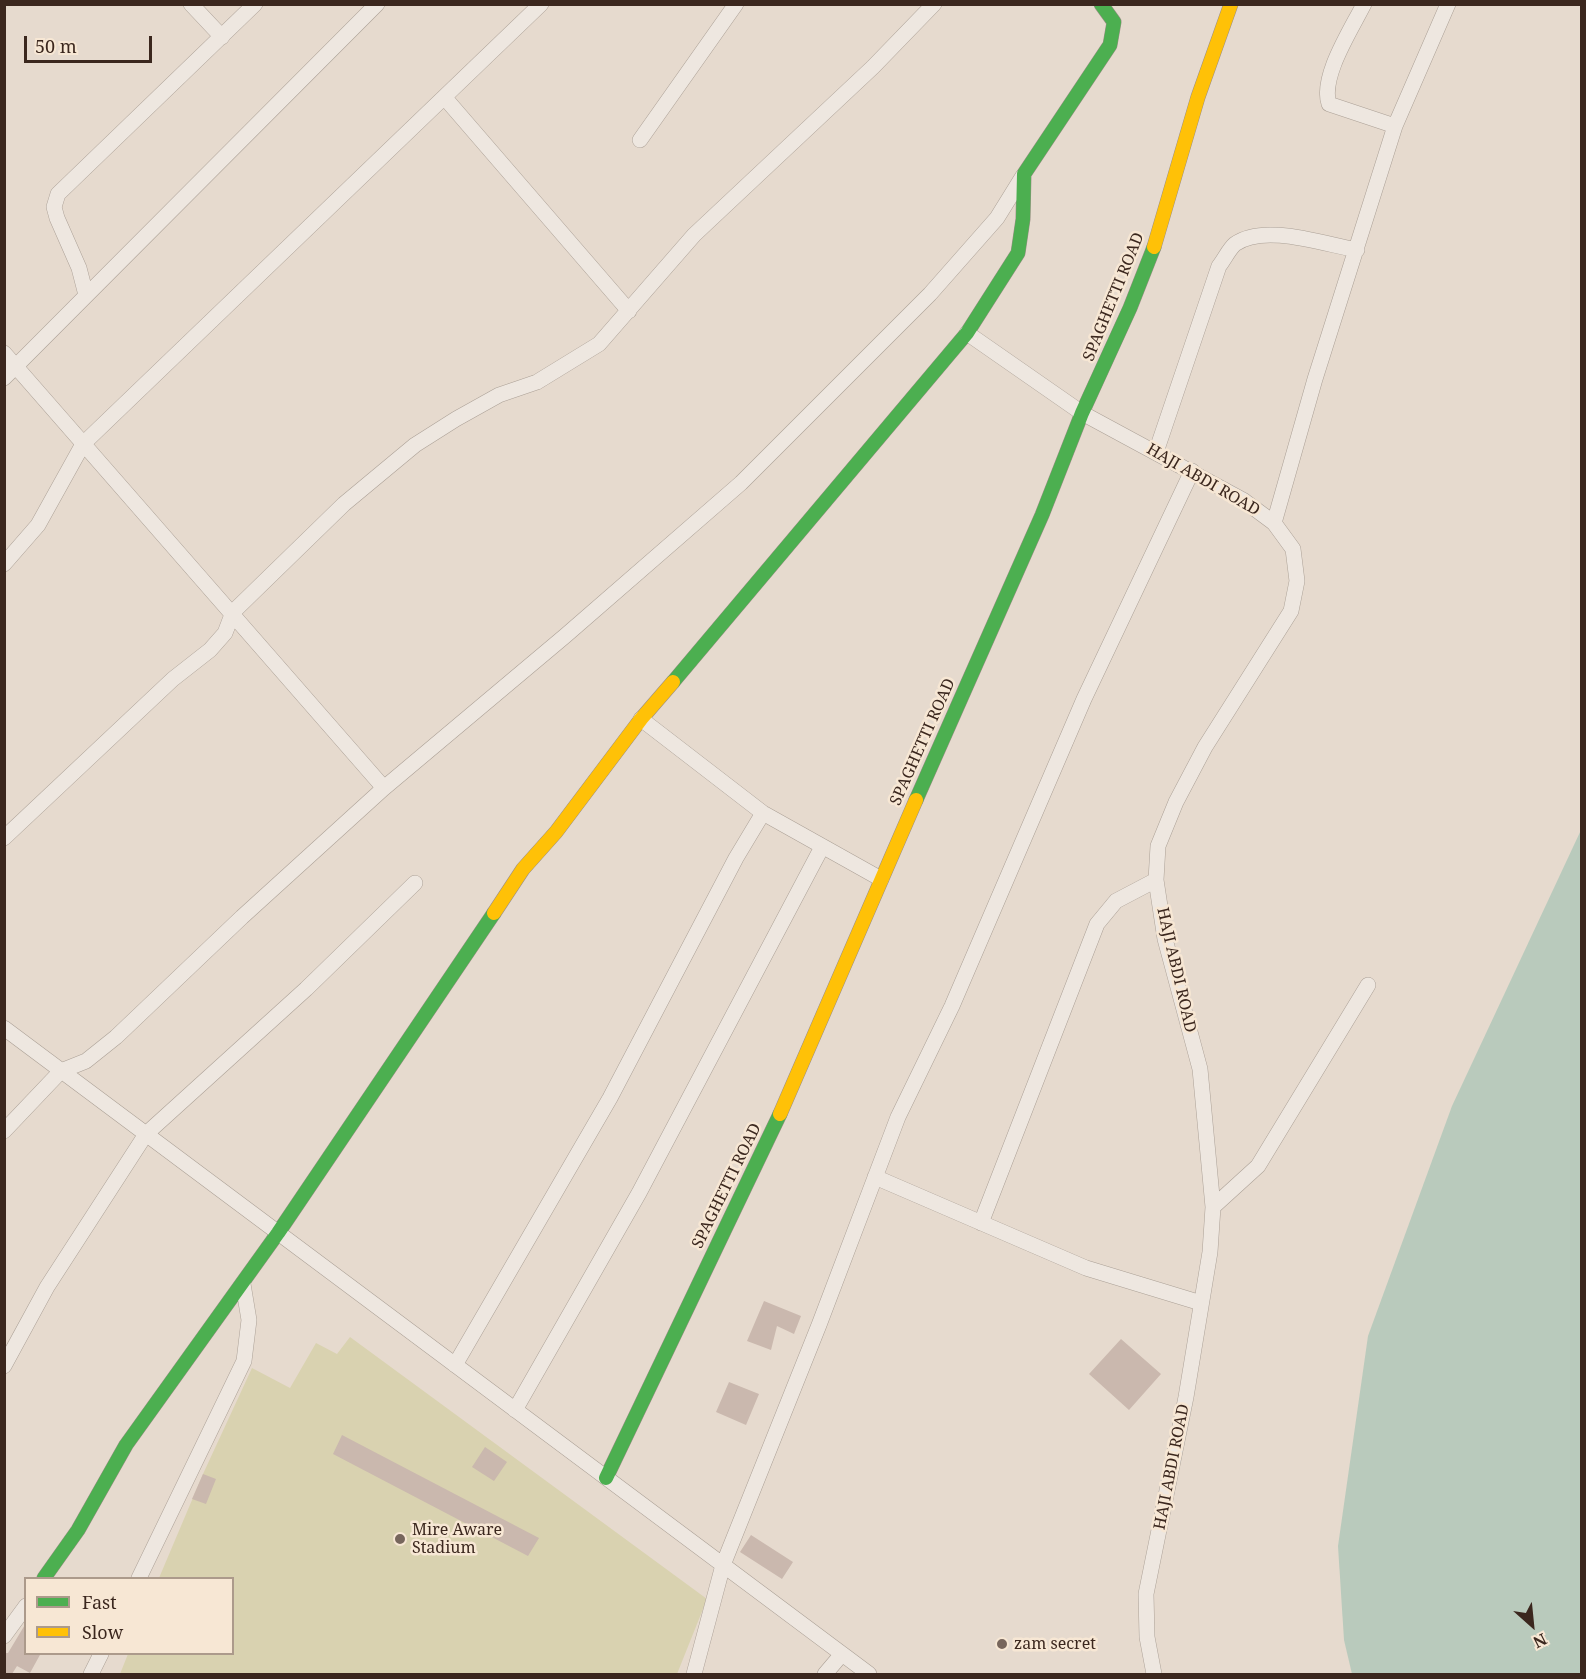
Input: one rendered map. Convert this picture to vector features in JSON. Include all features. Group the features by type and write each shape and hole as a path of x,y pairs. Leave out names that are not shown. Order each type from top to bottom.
{"street":[{"path":"191,4 222,37"},
{"path":"86,295 79,268 57,218 55,200 255,4"},
{"path":"4,378 377,4"},
{"path":"640,140 736,4"},
{"path":"4,838 173,679 210,650 225,633 233,612 344,504 415,445 490,400 537,382 564,368 599,344 694,235 873,67 934,4"},
{"path":"4,1131 61,1071 86,1060 116,1037 242,917 384,788 565,636 741,483 930,294 997,218 1110,45 1114,22 1101,4"},
{"name":"SPAGHETTI ROAD","path":"606,1478 783,1109 881,879 1042,515 1082,413 1122,327 1154,246 1198,96 1231,4"},
{"path":"1364,4 1329,78 1325,93 1329,104 1395,126"},
{"path":"1274,523 1315,379 1395,126 1448,4"},
{"path":"4,564 38,525 83,444 445,98 539,5"},
{"path":"445,98 629,311"},
{"path":"45,1577 78,1530 126,1444 243,1284 524,869 556,832 641,718 794,541 884,429 967,333 1018,253 1023,219 1024,174"},
{"path":"1156,452 1219,266 1234,245 1255,234 1277,234 1357,250"},
{"name":"HAJI ABDI ROAD","path":"967,333 1082,413 1243,500 1274,523 1293,549 1297,581 1291,611 1204,747 1176,802 1158,846 1156,880 1165,939 1200,1069 1213,1207 1210,1252 1202,1303 1173,1465 1146,1594 1147,1637 1154,1674"},
{"path":"4,353 233,612 384,788"},
{"path":"694,1674 723,1565 898,1117 952,1006 1084,699 1192,471"},
{"path":"641,718 763,813 881,879"},
{"path":"455,1365 610,1098 735,858 763,813"},
{"path":"515,1410 639,1193 822,847"},
{"path":"981,1223 1097,924 1116,901 1156,880"},
{"path":"4,1366 47,1287 146,1134 306,989 414,883"},
{"path":"1213,1207 1258,1166 1368,986"},
{"path":"4,1028 869,1674"},
{"path":"875,1177 1086,1268 1202,1303"},
{"path":"139,1577 244,1361 249,1320 243,1284"},
{"path":"4,1636 24,1609"},
{"path":"825,1674 842,1654"},
{"path":"91,1674 100,1655"}],"shaded area":[{"path":"1581,830 1581,1674 1352,1674 1344,1640 1338,1546 1368,1336 1452,1106"},
{"name":"Mire Aware Stadium","path":"350,1337 707,1599 677,1674 120,1674 128,1655 234,1655 234,1577 159,1577 203,1474 252,1368 290,1388 316,1343 337,1354"}],"building":[{"path":"764,1301 801,1316 794,1334 777,1326 771,1350 747,1341"},
{"path":"1121,1339 1161,1374 1129,1410 1089,1374"},
{"path":"729,1382 759,1394 746,1425 716,1412"},
{"path":"342,1435 539,1538 528,1556 333,1454"},
{"path":"485,1447 507,1462 494,1481 472,1467"},
{"path":"203,1474 216,1479 206,1504 192,1499"},
{"path":"751,1535 793,1562 782,1579 740,1552"},
{"path":"24,1626 24,1655 40,1655 30,1673 17,1666 12,1674 4,1674 4,1653 8,1653"}],"traffic: fast":[{"path":"673,682 967,333 1018,253 1023,219 1024,174 1110,45 1114,22 1101,4"},
{"path":"916,800 1042,515 1082,413 1130,308 1154,247"},
{"path":"45,1577 78,1530 126,1445 278,1233 494,913"},
{"path":"606,1478 780,1114"}],"traffic: slow":[{"path":"1154,247 1198,97 1231,4"},
{"path":"494,913 523,869 556,832 641,719 673,682"},
{"path":"780,1114 916,800"}],"place":[{"name":"Mire Aware Stadium","path":"400,1539"},
{"name":"zam secret","path":"1002,1644"}]}
